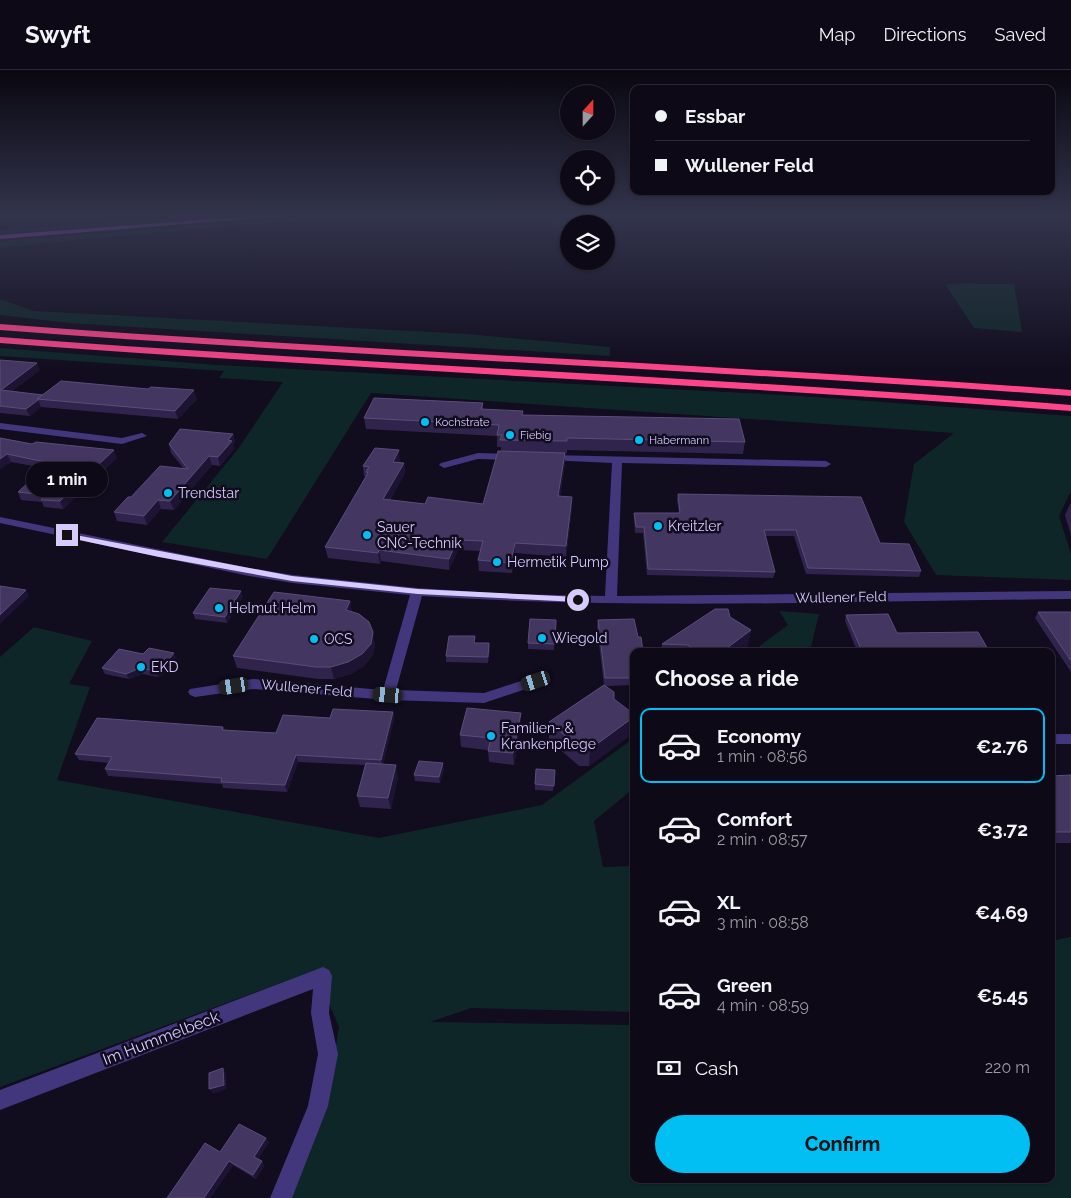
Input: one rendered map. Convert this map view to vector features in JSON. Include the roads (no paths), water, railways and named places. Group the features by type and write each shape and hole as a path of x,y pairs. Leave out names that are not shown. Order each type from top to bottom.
{"highway":[{"path":"0,320 60,332"},
{"path":"0,327 796,374 1071,393"},
{"path":"0,340 303,361 801,388 1071,408"}],"street":[{"path":"0,426 122,441 142,436"},
{"path":"444,465 478,456 826,464"},
{"path":"611,600 617,460"},
{"name":"Wullener Feld","path":"0,520 159,555 249,572 292,579 418,592 611,600 1071,595"},
{"path":"388,695 418,592"},
{"name":"Wullener Feld","path":"195,692 253,684 388,695 484,698 536,681"},
{"path":"1055,739 1071,739"},
{"name":"Im Hummelbeck","path":"0,1100 323,976 320,1013 328,1054 318,1106 281,1198"}],"place":[{"name":"Kochstrate","path":"425,422"},
{"name":"Fiebig","path":"510,435"},
{"name":"Habermann","path":"639,440"},
{"name":"Trendstar","path":"168,493"},
{"name":"Kreitzler","path":"658,526"},
{"name":"Sauer CNC-Technik","path":"367,535"},
{"name":"Hermetik Pump","path":"497,562"},
{"name":"Helmut Helm","path":"219,608"},
{"name":"Wiegold","path":"542,638"},
{"name":"OCS","path":"314,639"},
{"name":"EKD","path":"141,667"},
{"name":"Familien- & Krankenpflege","path":"491,736"}]}
